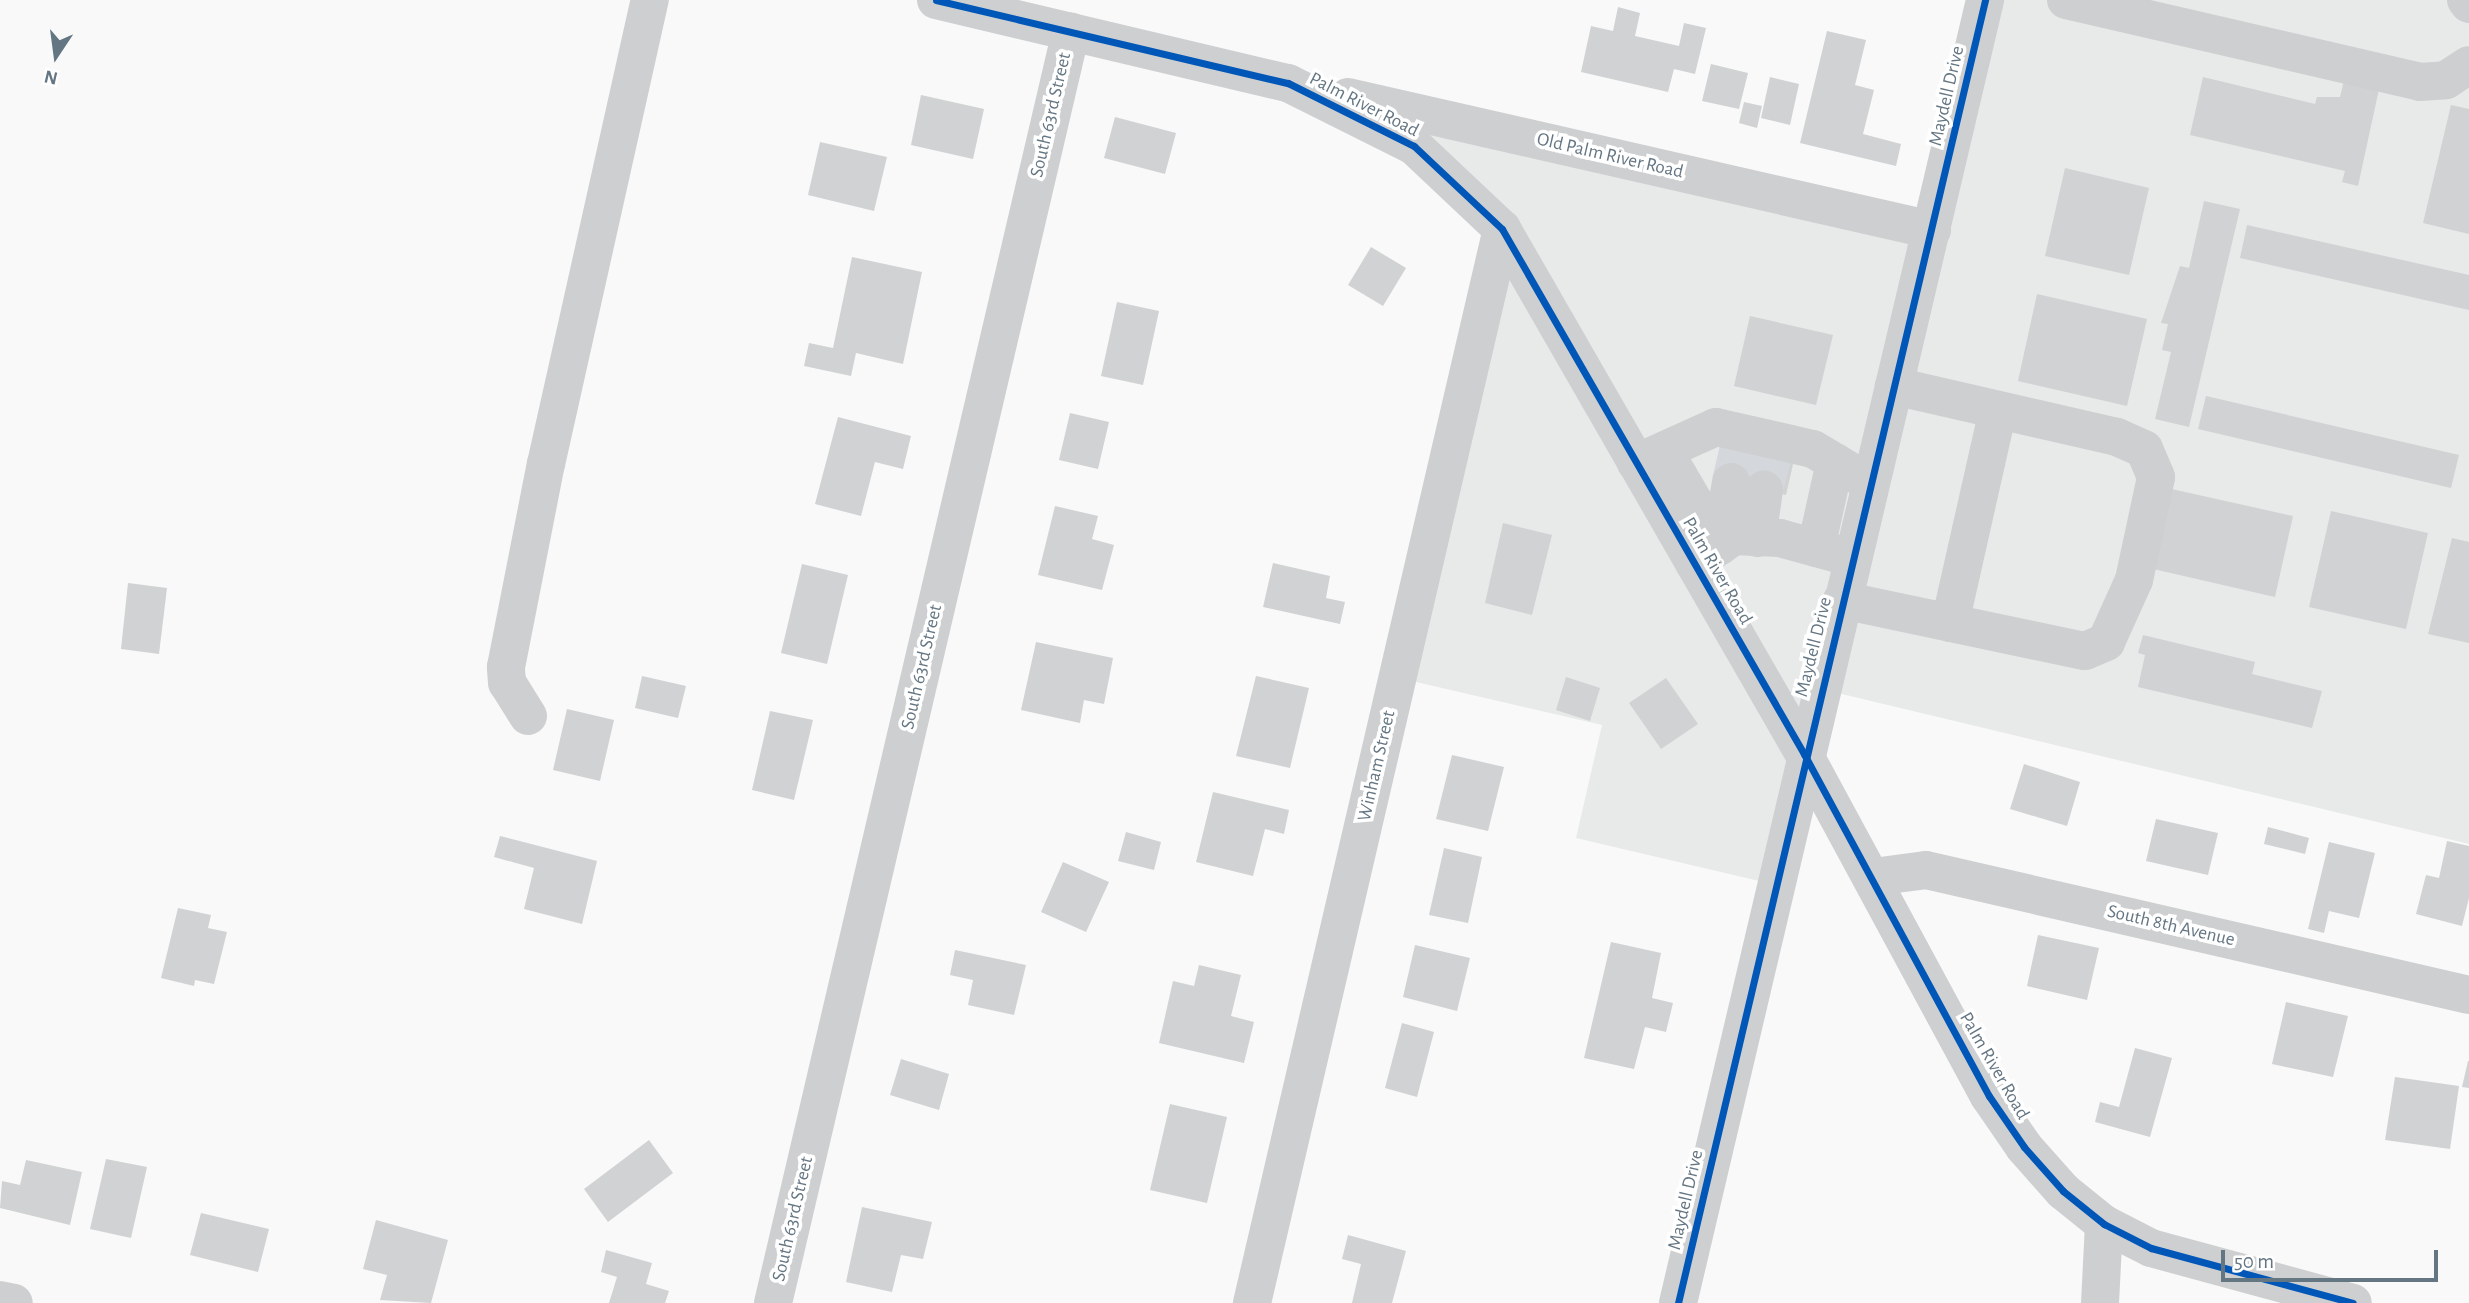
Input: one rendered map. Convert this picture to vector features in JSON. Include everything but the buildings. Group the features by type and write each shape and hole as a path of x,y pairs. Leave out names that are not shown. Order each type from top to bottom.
{"street":[{"path":"528,716 507,683 506,667 546,464 650,0"},
{"name":"Palm River Road","path":"936,0 1288,83 1414,146 1502,229 1650,457 1736,544 1804,754 1989,1096 2063,1191 2104,1224 2175,1256 2353,1303"},
{"name":"Maydell Drive","path":"1678,1303 1804,754 1985,0"},
{"path":"2066,0 2147,9 2420,82 2445,80 2469,65"},
{"name":"South 63rd Street","path":"773,1303 1071,31"},
{"name":"Old Palm River Road","path":"1288,83 1932,229"},
{"name":"Winham Street","path":"1252,1303 1502,229"},
{"path":"1842,600 2085,651 2106,642 2134,580 2156,477 2144,449 2117,437 1894,386"},
{"path":"1950,623 1998,410"},
{"path":"1650,457 1716,427 1762,460 1814,449 1870,483"},
{"path":"1736,544 1762,460"},
{"path":"1736,544 1762,460"},
{"path":"1815,548 1835,462"},
{"path":"1736,544 1815,548 1852,558"},
{"name":"South 8th Avenue","path":"1872,877 1926,870 2469,995"},
{"path":"2100,1303 2104,1224"},
{"path":"0,1300 14,1303"}],"shaded area":[{"path":"1987,0 2469,0 2469,844 1825,690"},
{"path":"1371,116 1930,230 1805,738 1518,247"},
{"path":"1504,239 1801,756 1772,884 1576,838 1602,725 1399,678"}],"tunnel":[{"path":"1731,482 1739,447"},
{"path":"1764,490 1773,455"}],"cycle path":[{"path":"936,0 1288,83 1414,146 1502,229 1804,754 1989,1096 2024,1147 2063,1191 2104,1224 2151,1248 2353,1303"},
{"path":"1678,1303 1985,0"}]}
